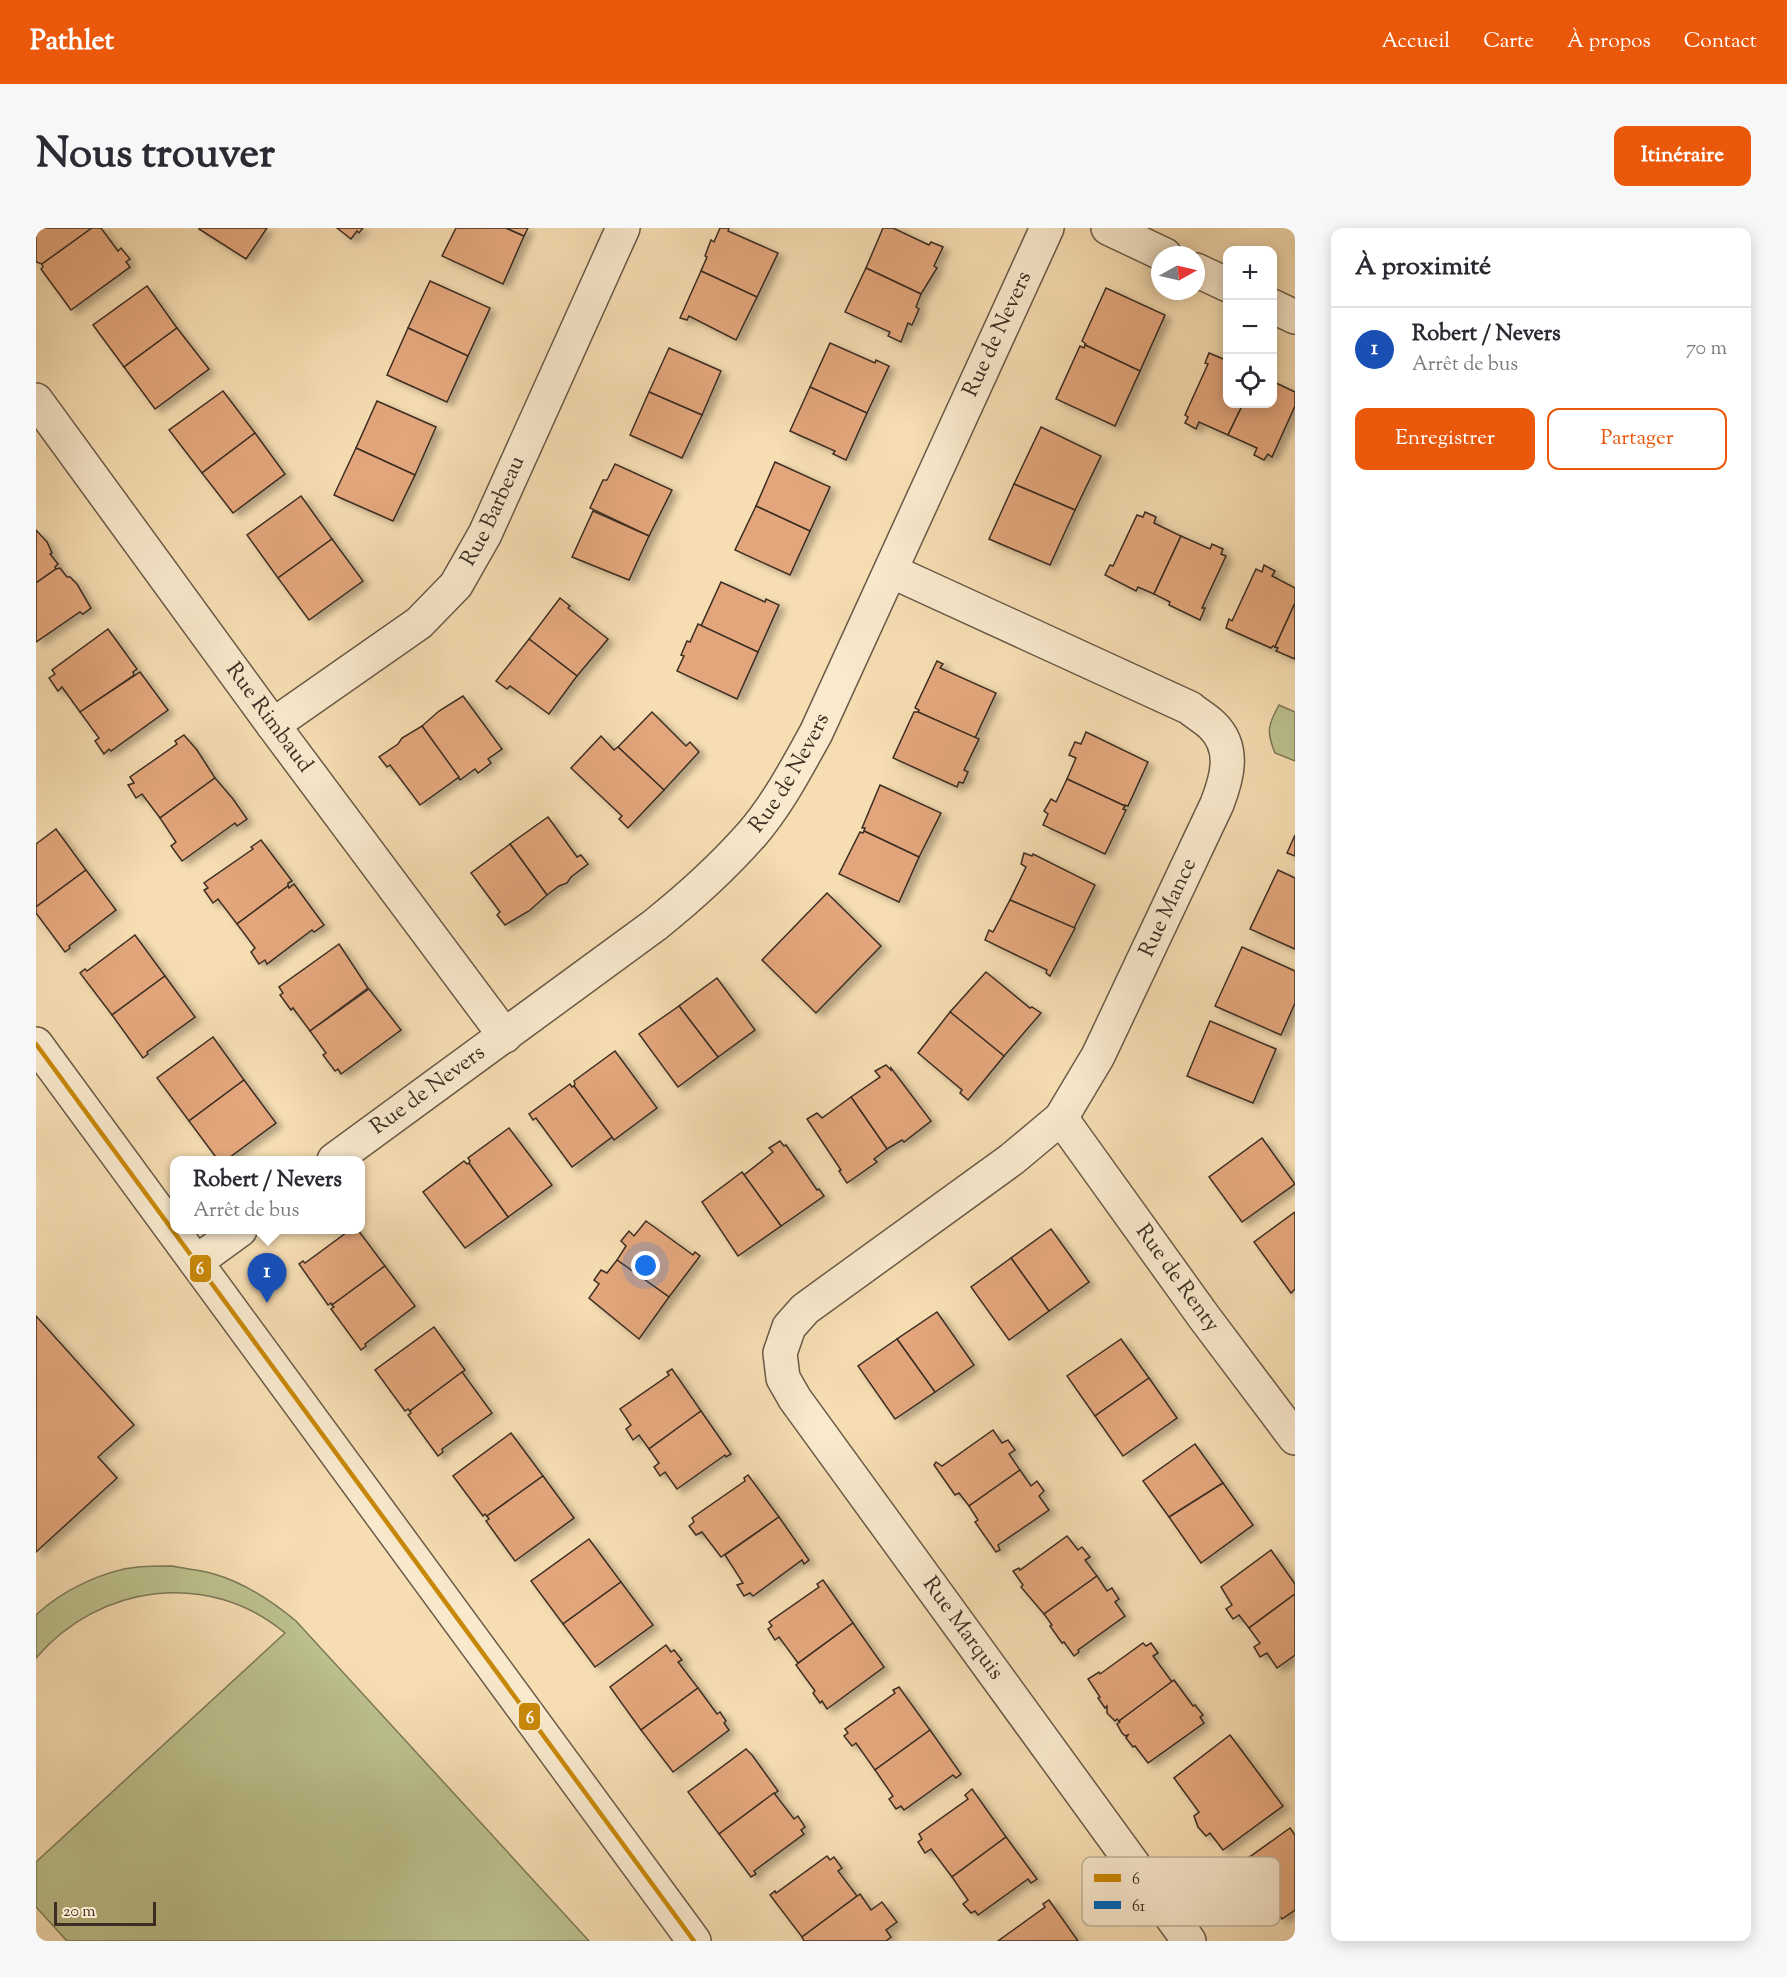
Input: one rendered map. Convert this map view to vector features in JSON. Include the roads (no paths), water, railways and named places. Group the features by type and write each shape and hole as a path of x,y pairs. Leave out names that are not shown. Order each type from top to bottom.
{"street":[{"name":"Rue Barbeau","path":"273,725 419,623 456,585 485,534 623,228"},
{"name":"Rue de Nevers","path":"341,1156 655,925 702,886 754,832 787,784 816,733 1047,228"},
{"path":"1108,228 1151,248"},
{"path":"1205,274 1223,283"},
{"path":"1277,308 1295,317"},
{"name":"Rue Rimbaud","path":"36,400 273,725 505,1035"},
{"name":"Rue Mance","path":"805,1309 1012,1159 1061,1118 1098,1056 1217,804 1227,777 1228,750 1214,726 1190,708 891,571"},
{"path":"36,1044 170,1227"},
{"name":"Rue de Renty","path":"1061,1118 1204,1317 1295,1438"},
{"path":"175,1234 694,1941"},
{"path":"196,1262 234,1234"},
{"name":"Rue Marquis","path":"805,1309 789,1327 780,1353 783,1378 795,1399 1128,1857"},
{"name":"Rue Marquis","path":"1178,1926 1189,1941"}],"place":[{"name":"Robert / Nevers","path":"267,1303"}]}
